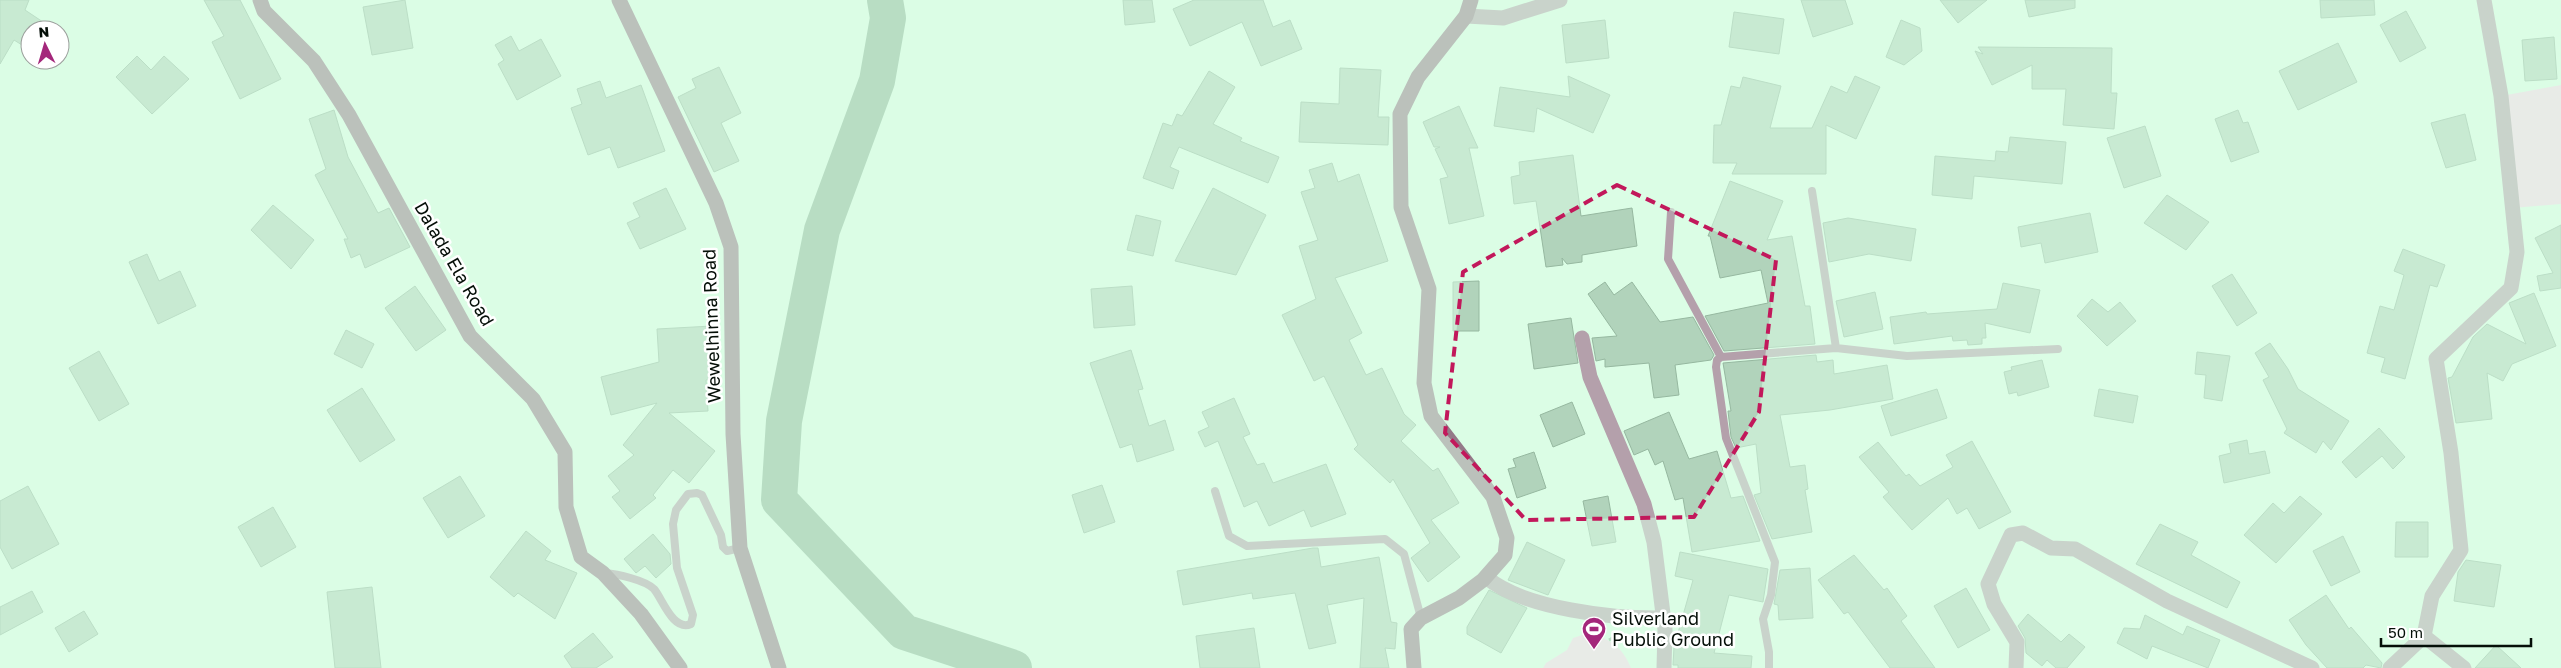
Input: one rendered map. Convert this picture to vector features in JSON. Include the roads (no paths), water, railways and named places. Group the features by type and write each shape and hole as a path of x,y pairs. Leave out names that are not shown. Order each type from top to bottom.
{"street":[{"name":"Dalada Ela Road","path":"260,0 264,11 314,61 349,115 470,336 533,400 565,452 566,507 581,558 603,573 641,614 680,668"},
{"name":"Wewelhinna Road","path":"619,0 716,203 730,248 733,434 740,548 779,668"},
{"path":"1414,668 1411,629 1421,618 1458,598 1486,577 1505,554 1507,538 1493,497 1431,416 1424,383 1429,289 1401,207 1400,114 1418,77 1466,16 1470,0"},
{"path":"1466,16 1503,18 1560,0"},
{"path":"2390,668 2424,636 2432,596 2461,550 2451,453 2436,359 2511,288 2517,252 2501,96 2484,0"},
{"path":"1582,338 1590,377 1644,504 1654,542 1664,618 1664,668"},
{"path":"2016,668 2017,642 1994,604 1988,584 2011,535 2024,533 2051,548 2075,549 2167,601 2312,668"},
{"path":"1486,577 1505,589 1545,605 1631,619 1664,618"},
{"path":"2424,636 2464,668"}],"lane":[{"path":"1812,191 1836,348"},
{"path":"1671,212 1668,259 1721,357"},
{"path":"1769,668 1769,652 1763,619 1771,595 1775,562 1726,438 1716,367 1717,360 1721,357 1836,348 1907,356 2058,349"},
{"path":"1215,491 1230,536 1248,546 1386,539 1404,554 1421,618"},
{"path":"603,573 621,575 653,588 671,616 688,626 691,624 693,614 677,568 673,524 676,510 688,494 697,493 702,495 721,534 723,547 727,551 740,548"}],"waterway":[{"path":"885,0 888,18 877,81 822,230 784,421 779,500 904,632 1014,668"}],"place":[{"name":"Silverland Public Ground","path":"1594,650"}]}
